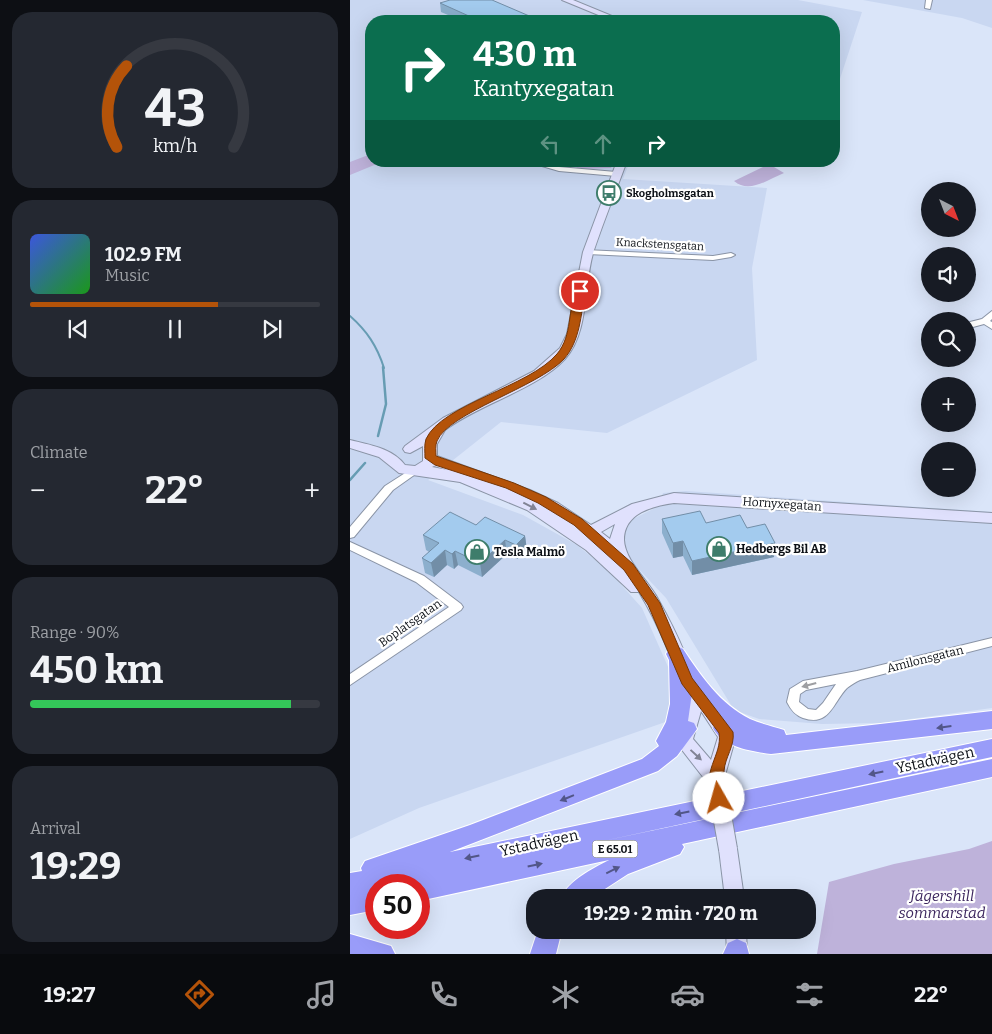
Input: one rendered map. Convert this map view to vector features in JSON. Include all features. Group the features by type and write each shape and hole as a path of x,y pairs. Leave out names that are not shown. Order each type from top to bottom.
{"highway":[{"path":"676,654 701,692 726,716 741,726 763,734 806,741"},
{"path":"612,779 652,757 663,747 676,726 682,702 676,654"},
{"path":"723,728 741,740 771,745 992,720"},
{"path":"350,874 406,858 474,834 612,779 658,759 669,750 687,728"},
{"name":"Ystadvägen","path":"350,884 992,748"},
{"name":"Ystadvägen","path":"430,888 992,768"},
{"path":"585,889 604,874 630,861 674,846 786,818 812,807"},
{"path":"350,904 365,901"},
{"path":"543,954 547,939"},
{"path":"350,946 382,954"}],"street":[{"path":"566,0 605,15"},
{"path":"928,8 929,0"},
{"path":"551,167 616,174"},
{"path":"389,488 397,465 397,457 448,421 538,374 560,357 573,334 588,252 619,167"},
{"name":"Knackstensgatan","path":"588,252 713,258 731,255"},
{"path":"976,324 989,324 992,314"},
{"path":"350,534 389,488 415,470 426,466 431,456 432,438 448,421"},
{"path":"350,442 420,449 439,463 474,472 528,492 563,512 636,589 660,618"},
{"path":"350,442 384,454 403,470 445,473 499,492 534,508 589,538 628,567"},
{"name":"Hornyxegatan","path":"589,538 623,513 645,503 664,499 688,498 992,518"},
{"path":"589,538 624,521 645,503"},
{"path":"624,521 616,535 620,553 628,567 643,585 660,618 687,680 693,709 684,737 686,745 716,780"},
{"name":"Boplatsgatan","path":"350,546 420,579 458,608 350,680"},
{"name":"Amilonsgatan","path":"857,676 843,684 828,708 820,714 806,713 793,702 794,692 803,686 857,676 992,642"},
{"path":"687,680 723,728 727,739 718,763 716,780 733,889"},
{"path":"687,728 695,722 708,720 723,728"}],"shaded area":[{"path":"350,0 798,0 862,12 840,79 840,15 365,15 365,167 628,167 623,179 767,188 752,268 757,360 607,433 501,422 428,480 523,515 577,545 608,570 642,608 673,678 674,719 419,808 350,839"},
{"path":"863,0 992,0 992,28 962,18"},
{"path":"686,491 992,512 992,708 881,723 822,724 759,719 734,710 666,598 632,562 625,549 623,532 631,520 657,507 663,493"}],"green space":[{"path":"365,156 365,167 369,167 350,175 350,162"},
{"path":"576,167 612,167 611,168 578,169"},
{"path":"763,167 774,167 784,173 752,186 740,185 734,181"},
{"name":"Jägershill sommarstad","path":"992,841 992,954 817,954 829,882 894,864 969,849"}],"building":[{"path":"450,0 492,0 527,15 467,15 440,3"},
{"path":"700,511 706,523 740,515 747,528 765,524 775,543 692,561 683,541 673,543 662,519"},
{"path":"450,512 476,525 485,517 525,536 516,545 505,540 480,563 455,551 452,554 445,550 431,563 422,558 439,543 423,535"}],"waterway":[{"path":"350,316 371,339 384,368"},
{"path":"378,436 386,404 383,367"},
{"path":"350,480 365,463"}],"place":[{"name":"Skogholmsgatan","path":"609,193"},
{"name":"Hedbergs Bil AB","path":"719,549"},
{"name":"Tesla Malmö","path":"477,552"}],"route":[{"path":"580,291 573,334 560,357 550,366 523,383 448,421 432,438 430,455 431,458 439,463 474,472 528,492 578,522 628,567 643,585 654,603 687,680 726,732 726,743 717,768 716,779 719,798"}]}
